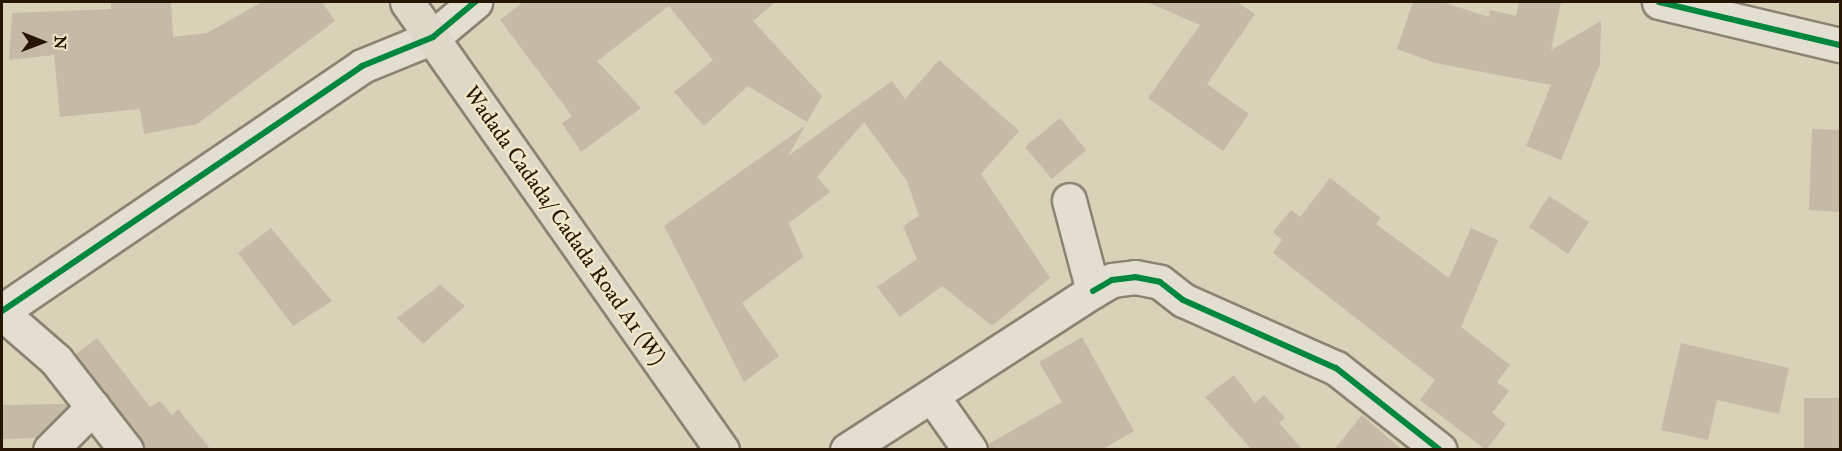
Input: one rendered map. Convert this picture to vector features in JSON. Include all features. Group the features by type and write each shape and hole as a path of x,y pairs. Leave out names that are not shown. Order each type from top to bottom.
{"main road":[{"name":"Wadada Cadada/ Cadada Road A1 (W)","path":"407,2 722,450"}],"street":[{"path":"126,450 56,360 2,312 362,66 433,37 475,2"},
{"path":"1659,2 1840,45"},
{"path":"1069,200 1094,291"},
{"path":"847,450 1112,280 1135,277 1160,282 1183,300 1336,368 1440,450"},
{"path":"932,396 970,450"},
{"path":"50,450 93,407"}],"building":[{"path":"111,2 171,2 173,37 207,33 262,2 322,2 335,21 197,124 144,134 140,109 60,117 54,55 9,60 12,13 111,9"},
{"path":"523,2 775,2 753,21 822,96 807,122 748,86 704,126 674,92 713,60 669,6 597,61 641,108 581,152 562,123 572,116 500,20"},
{"path":"1147,2 1237,2 1255,14 1207,84 1249,114 1223,151 1148,98 1200,25"},
{"path":"1413,2 1442,2 1489,17 1490,10 1516,16 1519,2 1561,2 1551,50 1601,21 1600,64 1561,160 1526,146 1551,85 1435,63 1397,49"},
{"path":"939,60 1019,131 981,174 1050,278 992,326 942,286 900,317 877,287 917,259 903,226 919,216 907,181 864,122 817,177 830,192 789,223 803,257 742,303 779,356 744,382 664,226 805,126 788,156 892,81 905,99"},
{"path":"1060,118 1086,150 1052,179 1025,147"},
{"path":"1812,129 1840,130 1840,212 1809,210"},
{"path":"1330,178 1381,218 1376,224 1449,278 1471,228 1498,240 1461,327 1510,365 1497,382 1509,391 1492,413 1506,424 1486,450 1420,400 1435,380 1273,253 1282,240 1273,232 1291,210 1300,217"},
{"path":"1549,196 1589,222 1568,254 1529,227"},
{"path":"271,228 332,301 293,326 238,253"},
{"path":"440,285 465,306 423,344 397,318"},
{"path":"1082,337 1134,431 1101,450 989,450 987,445 1062,402 1039,362"},
{"path":"97,338 150,407 160,401 172,415 178,409 211,450 144,450 141,438 75,355"},
{"path":"1681,343 1789,368 1779,414 1717,400 1708,440 1661,430"},
{"path":"1234,375 1255,403 1264,395 1285,418 1279,423 1303,450 1252,450 1205,397"},
{"path":"1804,398 1840,398 1840,450 1804,450"},
{"path":"67,404 68,406 36,438 2,439 2,405"},
{"path":"1362,415 1402,450 1334,450"}],"cycle path":[{"path":"2,311 362,66 433,37 475,2"},
{"path":"1659,2 1840,45"},
{"path":"1093,291 1112,280 1135,277 1160,282 1183,300 1336,368 1440,450"}]}
